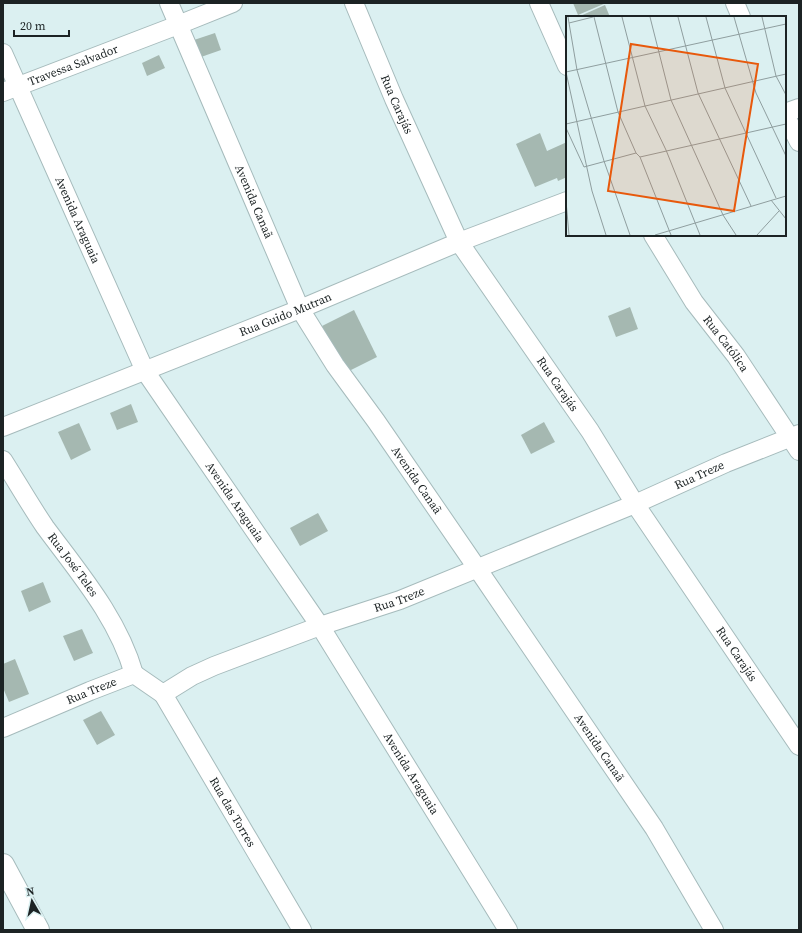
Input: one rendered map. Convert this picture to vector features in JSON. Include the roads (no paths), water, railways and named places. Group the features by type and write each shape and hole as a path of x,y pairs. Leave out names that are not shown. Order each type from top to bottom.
{"street":[{"name":"Avenida Canaã","path":"169,3 300,309 335,365 376,421 654,828 714,930"},
{"name":"Travessa Salvador","path":"10,89 233,3"},
{"name":"Rua Carajás","path":"354,3 394,99 459,242 590,431 635,504 799,746"},
{"path":"540,3 566,64"},
{"path":"735,3 741,16"},
{"name":"Avenida Araguaia","path":"3,53 10,89 145,371 320,626 508,930"},
{"path":"786,114 799,108"},
{"path":"786,116 799,142"},
{"name":"Rua Guido Mutran","path":"3,427 300,309 459,242 566,201"},
{"name":"Rua Católica","path":"654,236 694,302 736,356 796,441"},
{"name":"Rua Treze","path":"163,694 192,676 214,666 320,626 400,600 635,504 726,463 796,441"},
{"name":"Rua José Teles","path":"3,460 44,525 81,574 108,616 125,647 134,674"},
{"path":"134,674 163,694"},
{"name":"Rua Treze","path":"3,728 134,674"},
{"name":"Rua das Torres","path":"163,694 302,930"},
{"path":"3,865 38,930"}]}
